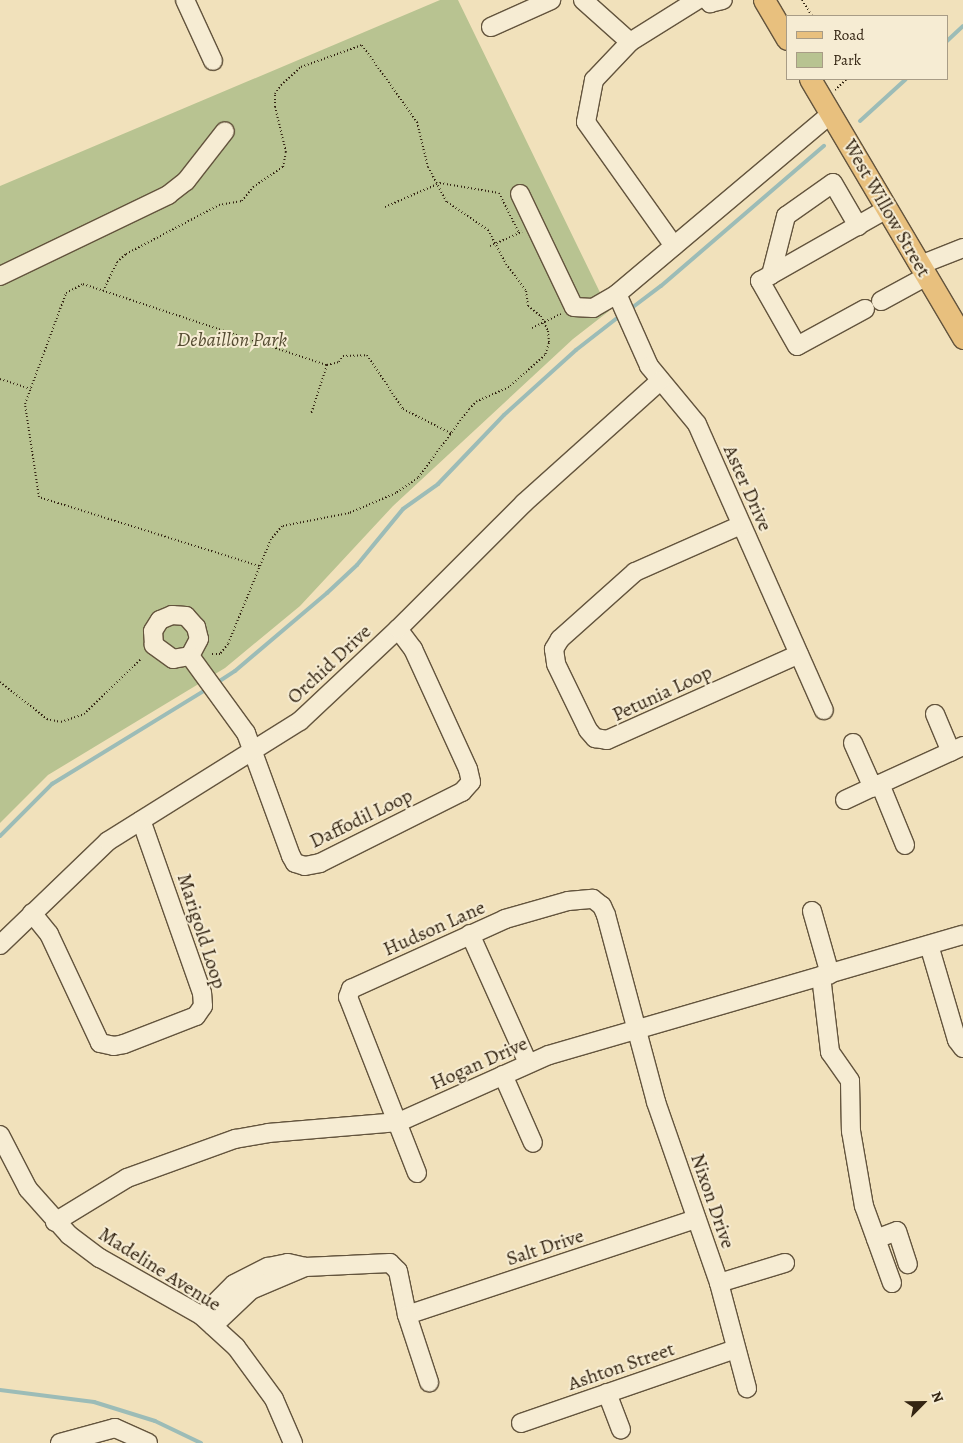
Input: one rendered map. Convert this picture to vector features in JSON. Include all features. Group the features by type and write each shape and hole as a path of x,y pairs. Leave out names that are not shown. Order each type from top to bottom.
{"main road":[{"path":"764,0 786,37"},
{"name":"West Willow Street","path":"811,80 963,338"}],"street":[{"path":"185,0 213,61"},
{"path":"490,27 551,0"},
{"path":"582,0 630,42"},
{"path":"674,246 586,122 594,80 630,42 697,0"},
{"path":"708,0 710,3 723,0"},
{"path":"520,194 574,307 593,308 617,294 831,114"},
{"path":"0,276 168,195 186,180 225,131"},
{"path":"771,275 786,216 833,184 858,226"},
{"path":"865,309 797,346 760,281 887,209"},
{"path":"881,301 924,271 963,248"},
{"name":"Aster Drive","path":"617,294 650,366 660,381 697,424 824,710"},
{"name":"Orchid Drive","path":"0,945 95,850 300,721 398,629 524,502 660,381"},
{"name":"Petunia Loop","path":"741,525 635,572 560,640 554,649 556,664 588,730 595,738 607,740 799,654"},
{"name":"Daffodil Loop","path":"190,656 246,732 291,856 299,865 320,862 462,792 470,782 468,769 413,649 398,629"},
{"path":"845,800 957,749 935,714"},
{"path":"853,744 905,845"},
{"name":"Marigold Loop","path":"32,913 49,934 100,1042 114,1046 124,1044 196,1016 203,1006 202,992 141,820"},
{"name":"Hudson Lane","path":"417,1173 399,1122 348,997 351,989 505,919 568,901 593,899 602,906 606,915 636,1029"},
{"path":"812,911 826,975 830,1052 850,1082 851,1131 861,1188 876,1239 892,1282"},
{"path":"470,934 528,1063"},
{"name":"Hogan Drive","path":"55,1222 127,1178 235,1140 268,1133 399,1122 528,1063 636,1029 963,935"},
{"path":"929,945 957,1040 963,1048"},
{"name":"Nixon Drive","path":"636,1029 656,1102 719,1283 747,1388"},
{"path":"503,1074 533,1143"},
{"name":"Madeline Avenue","path":"0,1135 24,1183 55,1222 100,1258 207,1321 264,1383 293,1443"},
{"name":"Salt Drive","path":"407,1315 696,1219"},
{"path":"876,1239 897,1231 908,1264"},
{"path":"207,1321 234,1284 254,1272 288,1263 305,1267 376,1261 392,1264 398,1271 407,1315 429,1382"},
{"path":"719,1283 785,1263"},
{"name":"Ashton Street","path":"520,1423 736,1349"},
{"path":"607,1393 621,1429"},
{"path":"60,1443 115,1428 148,1443"}],"path":[{"path":"802,0 811,15"},
{"path":"103,291 117,262 126,254 219,205 242,201 253,187 283,167 286,152 275,107 275,94 301,67 357,45 362,45 406,104 422,138 428,166 447,202 484,226 526,292 528,306 544,322 549,343 545,355 509,387 477,401 427,469 396,493 349,513 282,526 271,539 228,644 220,654 212,654"},
{"path":"832,93 846,80"},
{"path":"385,208 438,184 499,193 518,233"},
{"path":"490,246 535,226"},
{"path":"259,567 39,497 25,404 66,293 83,284 327,366 339,362 343,356 367,355 403,409 452,434"},
{"path":"532,328 574,307"},
{"path":"310,414 327,366"},
{"path":"0,379 30,389"},
{"path":"0,682 47,719 61,722 84,714 141,659"}],"green space":[{"name":"Debaillon Park","path":"440,0 458,0 609,311 573,339 393,506 300,606 225,668 48,775 0,823 0,186"}],"waterway":[{"path":"948,40 963,26"},
{"path":"860,121 905,80"},
{"path":"629,310 661,286 824,146"},
{"path":"215,684 235,671 327,593 357,565 403,509 438,484 504,415 576,350 621,315"},
{"path":"0,836 52,784 207,689"},
{"path":"0,1390 94,1402 155,1421 201,1443"}]}
